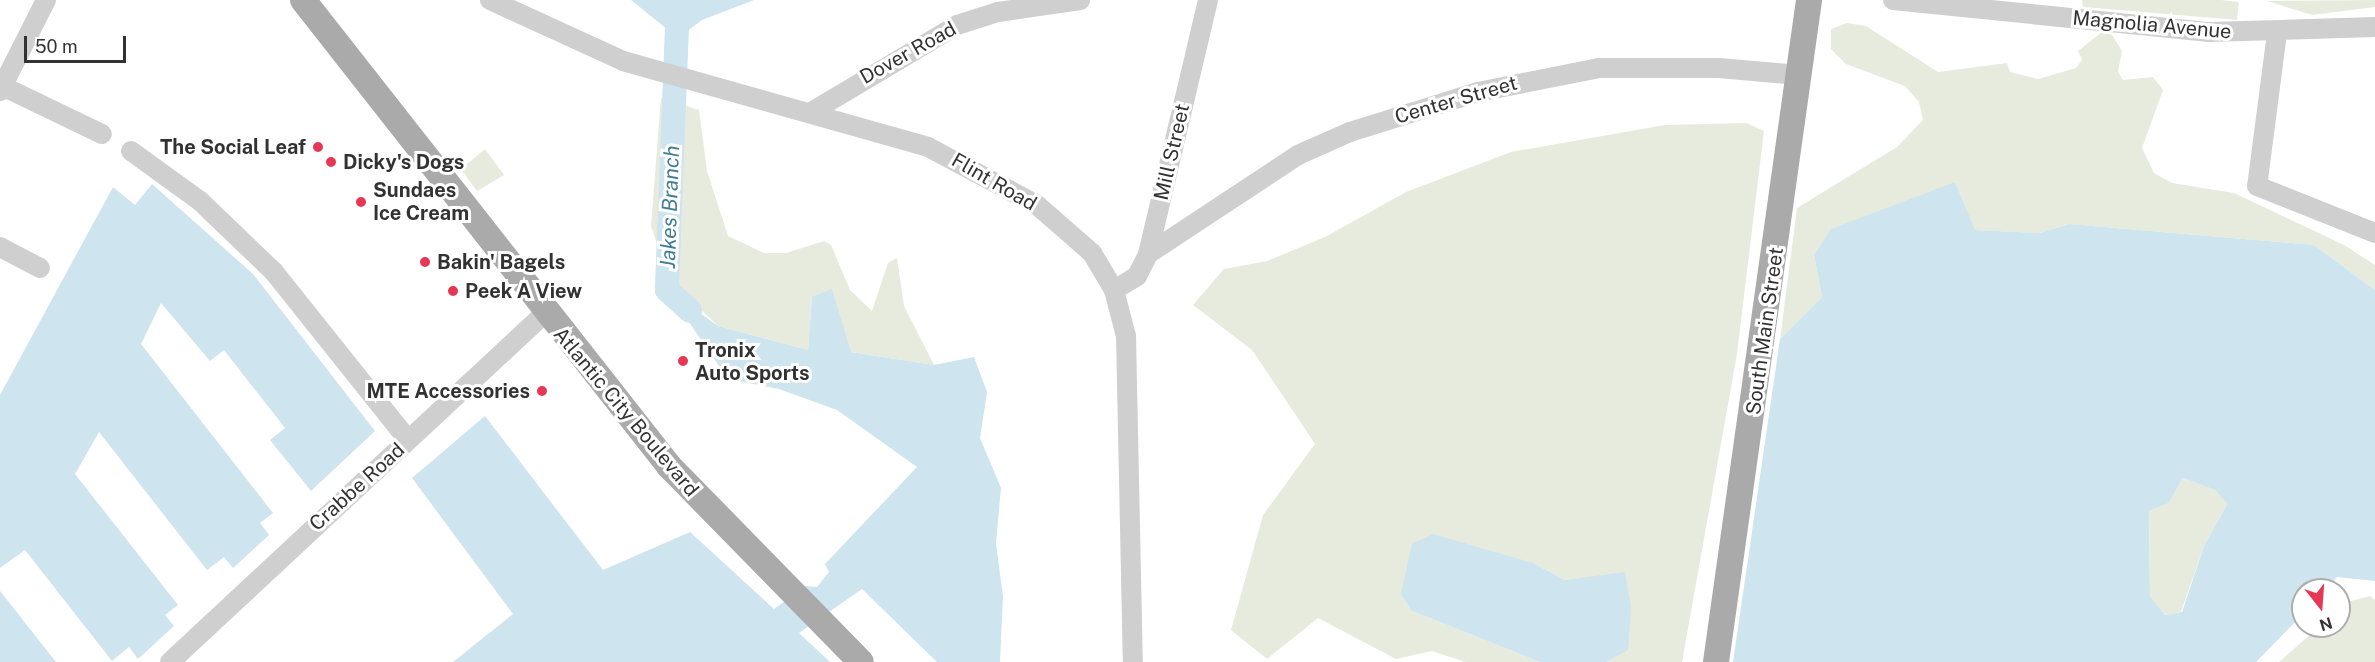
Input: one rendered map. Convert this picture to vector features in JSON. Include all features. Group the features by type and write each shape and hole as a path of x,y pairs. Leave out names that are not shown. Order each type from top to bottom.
{"main road":[{"name":"Atlantic City Boulevard","path":"303,0 545,313 669,466 774,578 854,655"},
{"name":"South Main Street","path":"1716,662 1809,0"}],"street":[{"path":"46,0 1,88 102,134"},
{"name":"Flint Road","path":"492,0 622,61 895,134 990,176 1065,227 1092,253 1114,290 1128,364 1133,662"},
{"name":"Dover Road","path":"813,111 957,25 1021,7 1080,0"},
{"name":"Mill Street","path":"1114,290 1137,276 1148,254 1208,0"},
{"name":"Magnolia Avenue","path":"1893,0 2209,32 2277,33 2375,27"},
{"path":"2277,33 2257,186 2375,233"},
{"name":"Center Street","path":"1148,254 1298,155 1350,132 1478,92 1599,68 1719,68 1799,75"},
{"path":"131,151 200,201 274,272 408,440"},
{"path":"0,247 40,268"},
{"name":"Crabbe Road","path":"170,662 545,313"}],"shaded area":[{"path":"2082,0 2239,2 2237,20 2083,7"},
{"path":"2375,0 2375,7 2312,15 2267,1"},
{"path":"1847,23 1866,26 1938,72 2007,63 2010,72 2038,79 2076,68 2082,60 2078,51 2102,32 2112,35 2122,51 2118,72 2123,80 2153,77 2163,90 2142,148 2154,173 2172,183 2234,193 2344,245 2375,265 2375,290 2314,245 2069,224 2040,233 1974,230 1955,182 1814,255 1822,297 1780,339 1797,208 1897,147 1923,120 1919,102 1905,86 1846,64 1831,49 1831,29"},
{"path":"661,98 699,110 707,171 728,236 764,253 786,253 824,241 831,245 850,290 872,311 888,263 897,258 904,306 934,365 851,352 812,297 808,350 718,326 669,279 651,226"},
{"path":"1746,123 1764,131 1737,354 1682,662 1606,662 1628,649 1625,573 1565,580 1533,563 1412,611 1540,662 1465,662 1432,651 1396,659 1318,618 1267,659 1231,630 1263,515 1315,444 1252,350 1193,305 1224,269 1267,261 1325,237 1406,192 1511,152 1665,125"},
{"path":"485,149 504,175 477,191 461,169"},
{"path":"2183,478 2215,490 2227,504 2204,546 2181,612 2165,615 2150,596 2149,511 2169,503"},
{"path":"2370,596 2375,600 2375,662 2279,662 2306,638 2351,638 2351,601"}],"water":[{"path":"631,0 754,0 702,20 678,38"},
{"path":"1955,182 1975,230 2040,233 2069,224 2314,245 2375,290 2375,581 2337,577 2291,578 2291,626 2256,662 1733,662 1780,339 1822,297 1814,255 1831,229","holes":["2183,478 2215,490 2227,504 2204,546 2182,612 2165,615 2150,596 2149,511 2169,503"]},
{"path":"152,184 253,274 375,431 311,491 270,440 285,428 224,350 210,361 161,303 141,344 273,513 260,523 269,535 233,568 224,557 207,570 99,432 75,474 178,605 165,615 174,626 138,659 129,647 112,661 25,550 0,568 0,395 113,187 135,205"},
{"path":"832,289 851,352 934,365 974,357 987,392 980,438 1001,488 996,543 1003,597 1000,662 937,662 862,589 799,633 830,662 453,662 513,614 412,478 485,416 603,570 690,532 774,609 806,586 817,587 829,572 825,564 917,467 837,410 779,389 728,379 667,290 718,326 808,350 812,297"},
{"path":"1433,534 1533,563 1565,580 1625,572 1631,607 1628,650 1606,662 1540,662 1412,611 1401,594 1412,544"},
{"path":"0,591 56,662 0,662"}],"waterway":[{"name":"Jakes Branch","path":"678,0 667,290 690,311"}],"place":[{"name":"The Social Leaf","path":"318,147"},
{"name":"Dicky's Dogs","path":"331,162"},
{"name":"Sundaes Ice Cream","path":"361,202"},
{"name":"Bakin' Bagels","path":"425,262"},
{"name":"Peek A View","path":"453,291"},
{"name":"Tronix Auto Sports","path":"683,361"},
{"name":"MTE Accessories","path":"542,391"}]}
